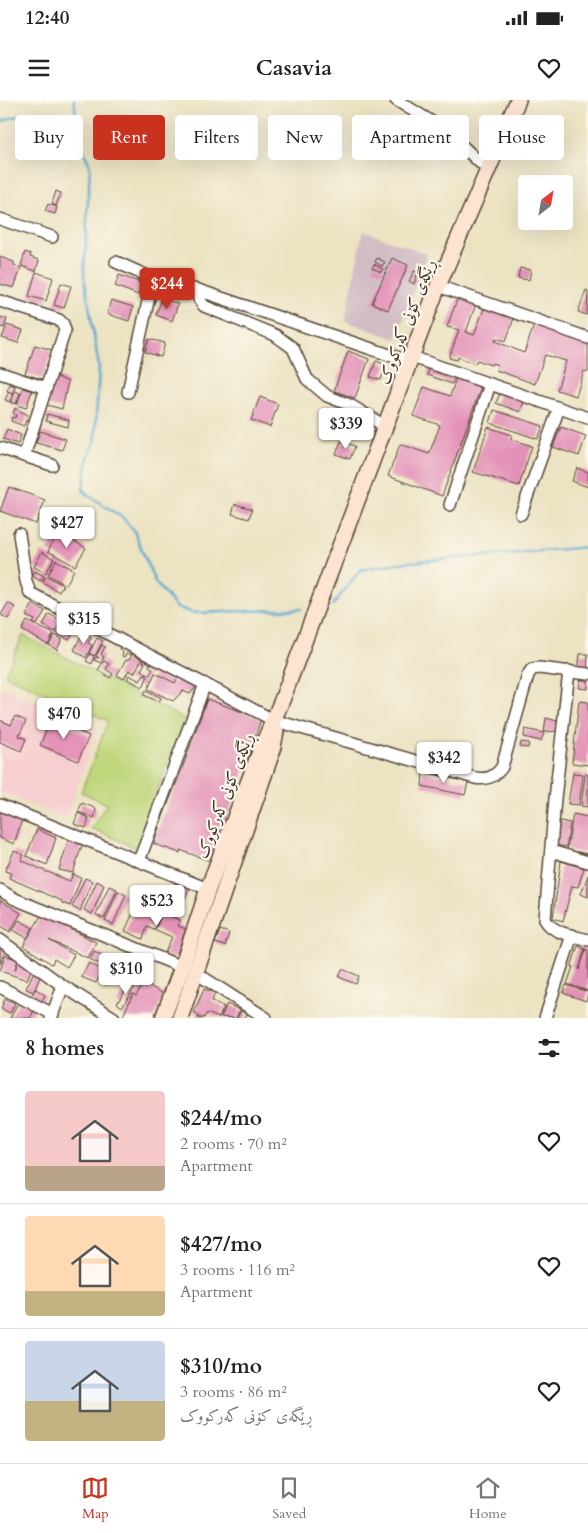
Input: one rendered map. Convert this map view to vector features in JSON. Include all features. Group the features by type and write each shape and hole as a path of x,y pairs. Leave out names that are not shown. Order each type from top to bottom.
{"street":[{"path":"396,100 445,130 487,169"},
{"name":"ڕێگەی کۆنی کەرکووک","path":"180,1018 208,889 276,720 438,286 518,100"},
{"path":"0,219 52,237"},
{"path":"116,262 156,280 198,290 490,384 588,418"},
{"path":"128,392 150,297 156,280"},
{"path":"438,286 588,338"},
{"path":"198,290 199,299 204,306 274,334 293,348 307,379 327,396 350,405 386,426"},
{"path":"0,300 59,320 65,330 24,456"},
{"path":"0,373 46,388"},
{"path":"450,505 490,384"},
{"path":"521,514 558,408"},
{"path":"0,448 52,465"},
{"path":"19,534 26,581 30,593 276,720 475,778 487,778 498,772 502,767 528,675 532,670 539,668 588,674"},
{"path":"568,671 545,920 548,926 588,940"},
{"path":"139,861 205,684"},
{"name":"ڕێگەی کۆنی کەرکووک","path":"163,1018 189,970 272,752 276,720"},
{"path":"0,805 208,889"},
{"path":"551,851 588,862"},
{"path":"0,890 15,899 189,970 266,1018"},
{"path":"545,1018 572,935"},
{"path":"0,940 63,986 114,1018"},
{"path":"0,987 52,1016 63,986"}],"shaded area":[{"path":"363,231 427,254 396,339 345,321"},
{"path":"0,687 97,728 66,819 0,792"}],"green space":[{"path":"23,635 184,719 136,848 91,828 107,804 81,792 108,721 5,675"}],"building":[{"path":"56,191 61,193 56,206 52,204"},
{"path":"48,204 57,207 55,214 45,211"},
{"path":"25,252 31,254 30,257 39,260 36,271 21,266"},
{"path":"0,257 14,262 14,265 21,268 14,288 0,284"},
{"path":"377,258 385,262 382,266 375,262"},
{"path":"392,258 408,265 388,310 372,303"},
{"path":"374,264 383,269 381,272 372,268"},
{"path":"520,268 531,270 529,280 518,278"},
{"path":"414,271 418,273 414,284 409,281"},
{"path":"36,272 53,278 46,301 29,296"},
{"path":"119,275 142,283 138,295 115,286"},
{"path":"61,283 71,286 64,308 54,305"},
{"path":"586,290 588,291 587,315 578,312"},
{"path":"458,297 476,304 466,332 474,335 485,306 504,312 504,315 514,318 506,341 496,338 495,341 524,353 535,323 588,341 588,372 584,371 576,396 557,390 566,361 545,355 535,384 496,370 498,365 492,363 491,365 477,360 475,364 458,357 457,360 449,358 459,330 447,327"},
{"path":"162,298 178,304 172,321 156,315"},
{"path":"111,300 133,307 129,321 107,314"},
{"path":"0,317 7,319 4,328 0,327"},
{"path":"7,325 23,330 18,343 2,338"},
{"path":"149,339 165,343 161,357 145,352"},
{"path":"35,345 52,350 42,379 25,374"},
{"path":"348,351 369,359 355,398 334,391"},
{"path":"376,361 386,365 381,380 370,377"},
{"path":"430,366 456,375 452,384 427,375"},
{"path":"56,376 68,382 62,409 47,405"},
{"path":"457,376 482,384 442,496 388,476 400,444 429,454 440,425 413,416 424,387 450,396"},
{"path":"10,384 15,386 13,393 7,391"},
{"path":"23,388 32,391 26,408 17,405"},
{"path":"15,391 20,393 16,404 11,403"},
{"path":"501,391 525,400 520,412 496,403"},
{"path":"8,393 13,394 10,402 5,400"},
{"path":"260,397 278,404 270,427 251,420"},
{"path":"15,408 28,415 24,426 11,421 12,417 15,418 16,415 13,414"},
{"path":"494,410 543,426 538,439 490,423"},
{"path":"47,414 69,420 68,427 46,421"},
{"path":"488,427 512,435 511,439 532,446 519,486 473,472"},
{"path":"561,427 586,436 579,456 553,447"},
{"path":"7,429 21,435 18,444 3,439"},
{"path":"40,431 66,439 62,450 36,443"},
{"path":"341,441 355,446 350,459 336,454"},
{"path":"577,468 588,472 588,487 572,481"},
{"path":"9,487 45,500 36,524 0,511"},
{"path":"235,504 252,509 249,519 232,514"},
{"path":"58,532 86,548 75,566 48,551"},
{"path":"42,552 54,559 46,573 34,567"},
{"path":"56,560 74,570 66,585 48,575"},
{"path":"35,571 44,576 41,581 32,576"},
{"path":"46,576 63,585 59,592 43,582"},
{"path":"8,603 15,607 8,619 1,615"},
{"path":"33,604 45,611 37,625 33,623 35,620 26,616"},
{"path":"49,614 62,621 55,632 43,625"},
{"path":"27,621 54,634 48,645 22,630"},
{"path":"63,621 76,628 69,640 56,633"},
{"path":"83,632 92,637 88,643 92,645 86,658 74,650"},
{"path":"55,635 62,639 57,650 49,645"},
{"path":"97,638 103,641 95,656 89,653"},
{"path":"102,645 105,647 101,654 104,657 101,663 94,660 96,657 99,658 96,656"},
{"path":"121,646 131,652 129,655 127,653 124,657 122,656 123,652 119,649"},
{"path":"90,654 94,656 92,664 86,661"},
{"path":"132,654 142,659 134,673 129,670 124,679 117,675 125,661 130,659"},
{"path":"580,654 588,654 587,671 578,670"},
{"path":"145,659 151,662 149,666 153,669 149,675 141,670"},
{"path":"104,661 109,664 106,669 113,674 110,678 98,670"},
{"path":"155,673 175,683 179,675 197,686 190,694 183,691 173,701 148,689"},
{"path":"144,674 148,676 143,687 127,679 129,675 140,681"},
{"path":"581,677 588,678 588,689 579,688"},
{"path":"146,690 161,698 159,702 144,695"},
{"path":"207,699 261,719 239,785 210,861 180,850 180,853 154,844"},
{"path":"579,701 588,702 588,765 572,763"},
{"path":"15,716 26,721 19,736 26,739 21,751 0,742 0,720 11,725"},
{"path":"546,718 557,721 557,731 544,732"},
{"path":"51,719 89,736 78,761 40,745"},
{"path":"525,729 544,733 541,741 524,737"},
{"path":"521,742 529,743 528,748 520,747"},
{"path":"423,772 468,782 465,795 422,786"},
{"path":"573,773 583,774 579,805 568,804"},
{"path":"585,774 588,775 588,807 581,806"},
{"path":"82,803 95,808 94,818 78,812"},
{"path":"0,808 22,820 14,844 0,838"},
{"path":"78,813 89,818 86,828 74,824"},
{"path":"573,814 588,817 588,854 567,850"},
{"path":"560,821 570,823 566,847 556,845"},
{"path":"37,829 56,838 47,865 26,856"},
{"path":"69,839 82,845 73,873 59,870"},
{"path":"14,851 24,855 21,860 45,871 70,881 73,874 81,878 70,906 9,878 11,873 5,871"},
{"path":"561,861 584,868 578,887 572,886 563,921 553,918"},
{"path":"588,875 588,897 581,894"},
{"path":"85,878 92,881 80,911 72,907"},
{"path":"97,881 104,885 92,914 84,910"},
{"path":"176,882 190,887 185,899 171,894"},
{"path":"109,886 117,889 104,919 96,915"},
{"path":"118,891 126,895 113,925 105,921"},
{"path":"0,900 21,913 10,932 0,925"},
{"path":"138,902 161,912 155,929 163,913 180,920 178,926 186,929 175,959 164,955 172,937 147,926 143,939 125,931"},
{"path":"42,914 96,942 88,958 49,940 74,955 67,967 54,959 52,964 23,946"},
{"path":"19,920 33,928 27,938 13,930"},
{"path":"220,930 229,933 225,946 215,943"},
{"path":"0,944 6,948 0,964"},
{"path":"578,946 585,949 579,970 586,949 588,950 588,991 567,984"},
{"path":"94,951 121,965 128,952 151,962 141,985 133,982 137,974 132,982 90,959"},
{"path":"5,955 18,960 15,970 19,959 33,965 27,980 0,971"},
{"path":"89,963 103,970 96,983 81,977"},
{"path":"35,969 42,972 34,991 36,989 45,995 41,1003 30,997 34,992 26,989"},
{"path":"342,969 359,976 356,984 339,977"},
{"path":"103,972 110,977 106,985 99,980"},
{"path":"144,983 164,994 154,1018 122,1018 133,994 136,996"},
{"path":"130,984 135,987 122,1007 117,1003"},
{"path":"566,985 588,992 586,1001 563,993"},
{"path":"204,989 215,993 212,1001 224,1007 219,1018 207,1013 204,1018 198,1018 199,1015 194,1012"},
{"path":"5,999 15,1003 10,1013 1,1009"},
{"path":"19,1001 35,1009 30,1018 10,1018"},
{"path":"227,1004 240,1010 236,1018 221,1017"},
{"path":"241,1011 247,1014 245,1018 237,1018"}],"waterway":[{"path":"74,100 76,115"},
{"path":"0,122 27,115 35,115 51,120 80,142 90,166 84,274 99,367 95,441 88,457 83,490 123,518 134,531 155,582 176,607 194,613 301,609"},
{"path":"333,605 360,570 398,563 588,547"}]}
